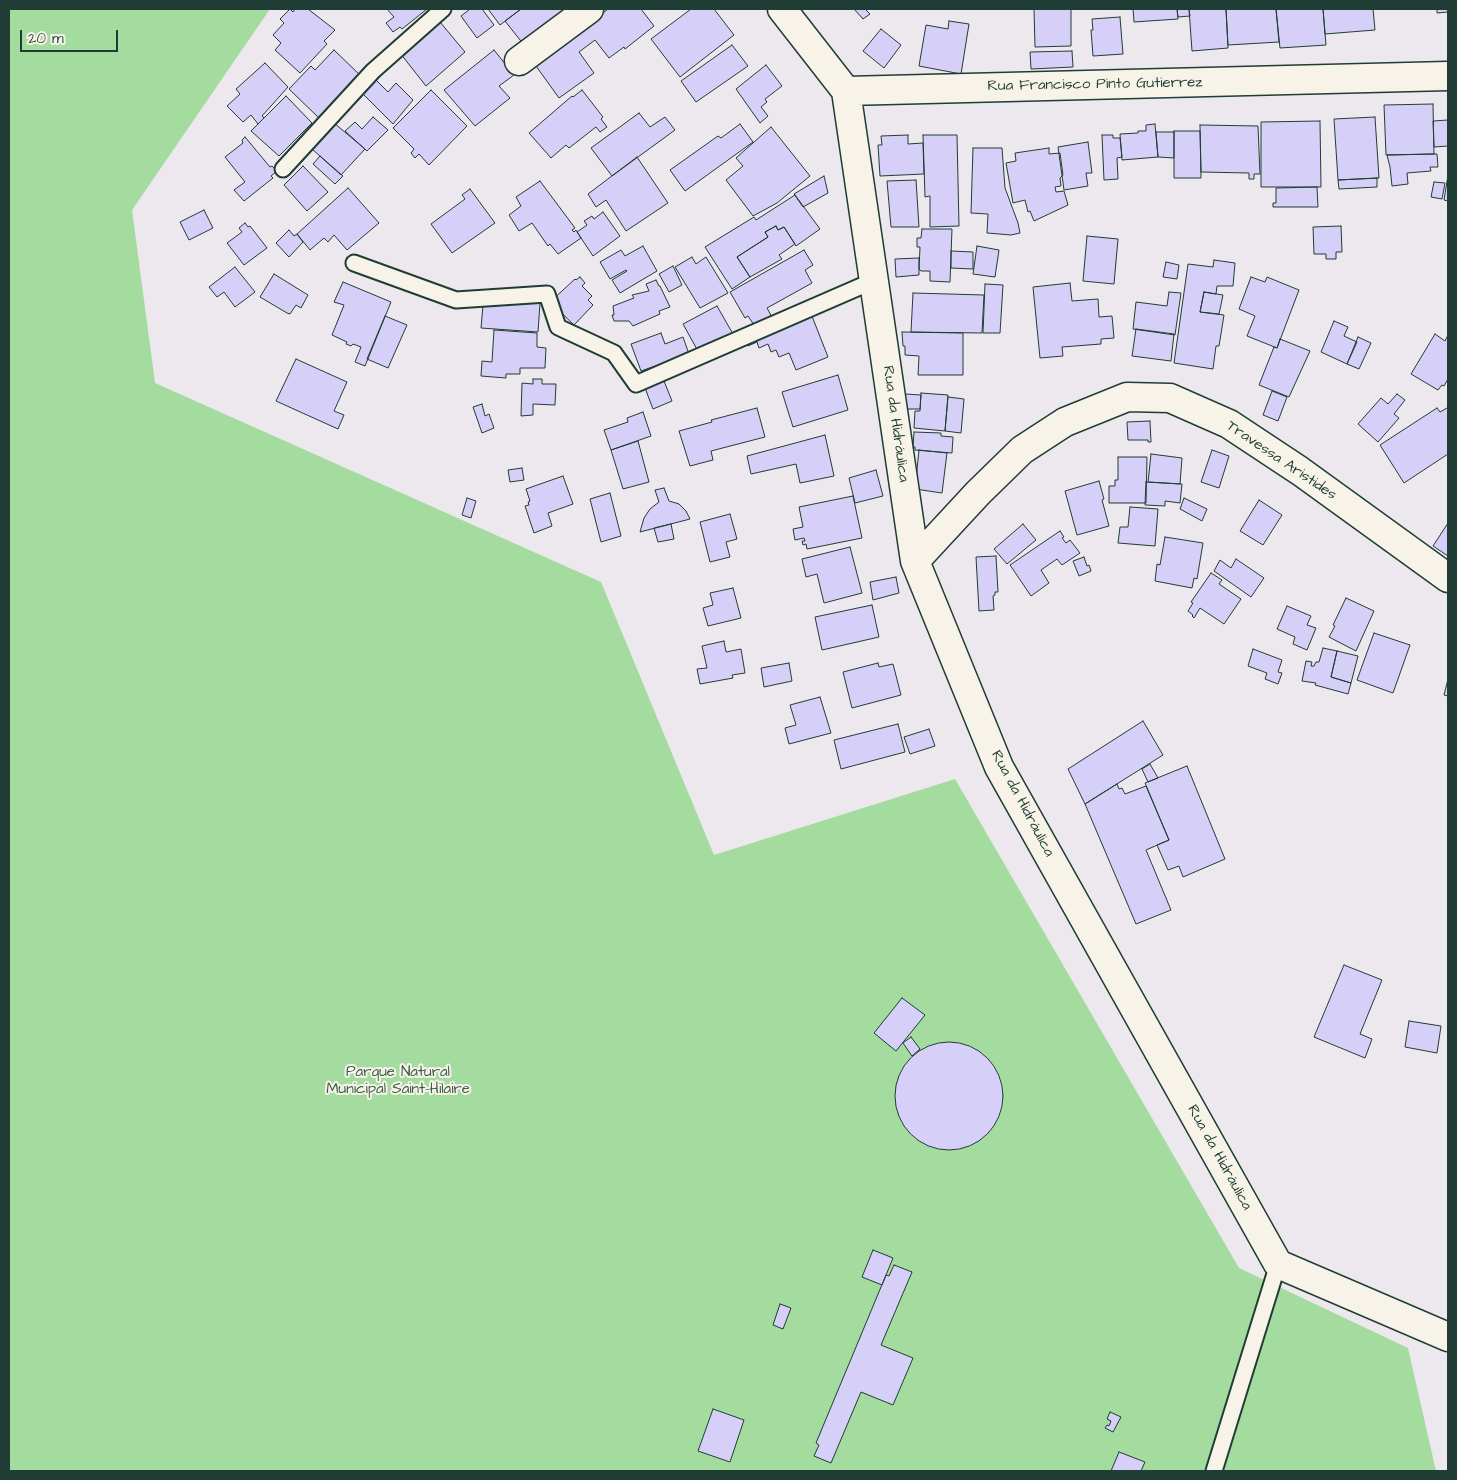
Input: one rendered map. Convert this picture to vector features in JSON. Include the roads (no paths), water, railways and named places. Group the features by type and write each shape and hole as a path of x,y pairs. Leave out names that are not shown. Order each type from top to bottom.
{"street":[{"path":"519,61 589,9"},
{"path":"782,9 846,91"},
{"name":"Rua Francisco Pinto Gutierrez","path":"846,91 1448,76"},
{"name":"Rua da Hidráulica","path":"846,91 915,561 999,767 1278,1264"},
{"name":"Travessa Aristides","path":"915,561 978,493 1022,450 1065,422 1127,397 1170,398 1229,424 1300,471 1448,578"},
{"path":"1278,1264 1448,1337"}],"lane":[{"path":"283,169 373,71 443,9"},
{"path":"354,263 456,300 547,294 558,327 614,353 636,384 873,280"},
{"path":"1214,1471 1278,1264"}],"park label":[{"name":"Parque Natural Municipal Saint-Hilaire","path":"398,1082"}]}
